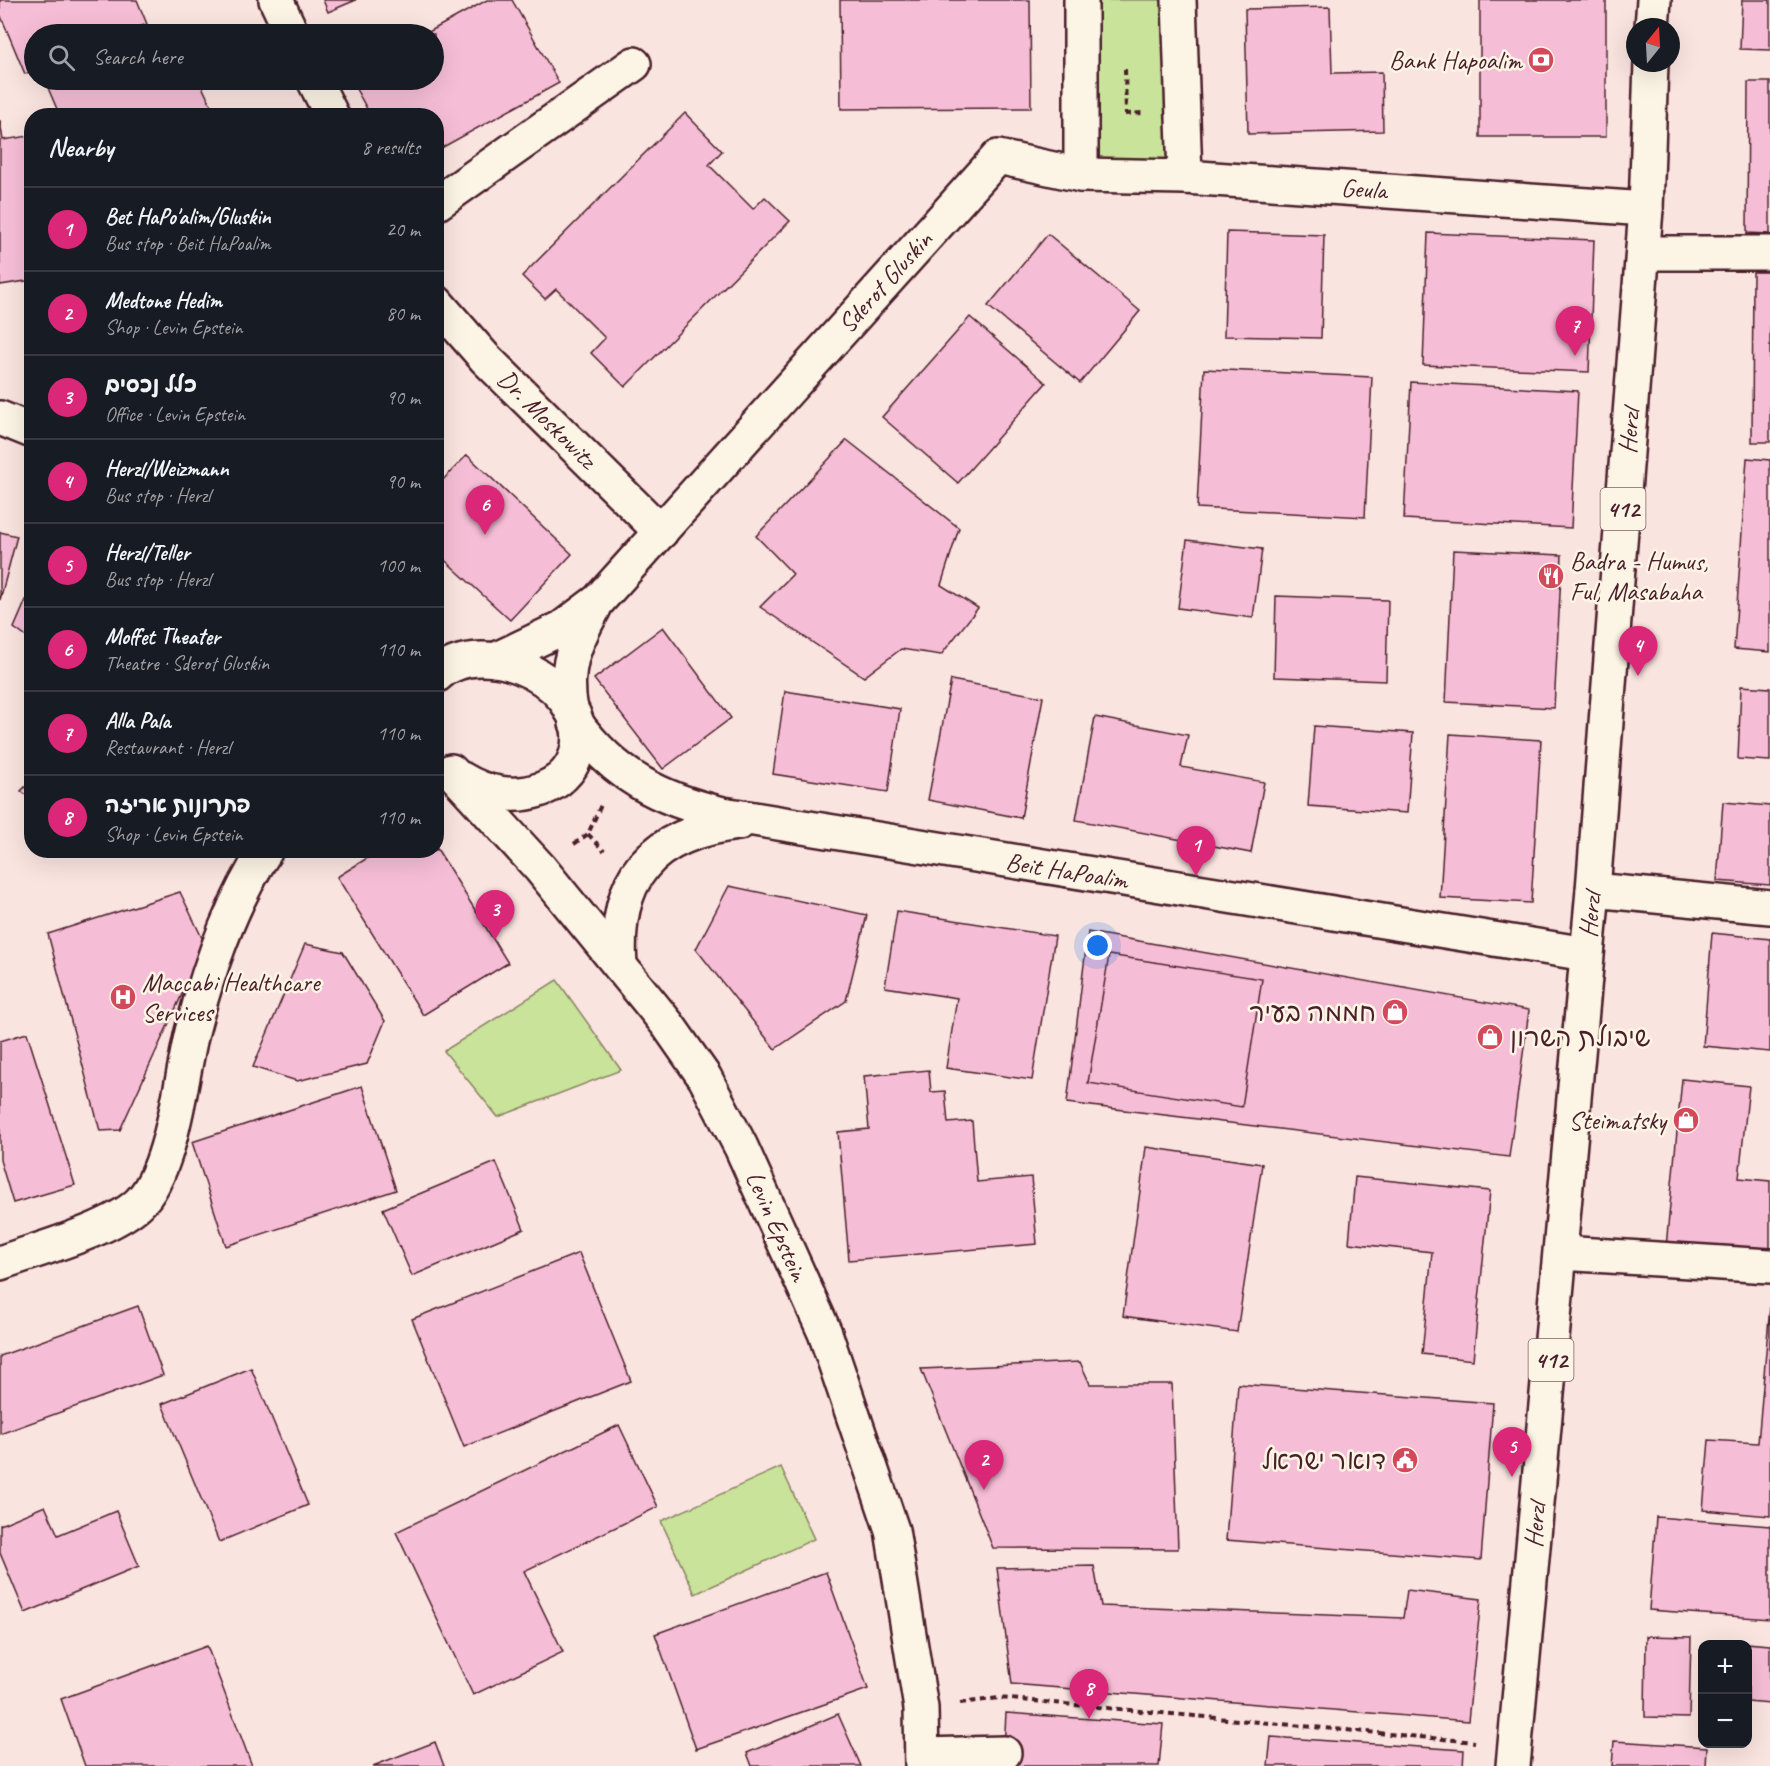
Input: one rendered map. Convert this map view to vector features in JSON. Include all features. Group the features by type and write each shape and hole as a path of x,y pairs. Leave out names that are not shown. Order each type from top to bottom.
{"street":[{"path":"276,0 287,24"},
{"path":"1081,0 1081,175"},
{"path":"1179,0 1185,177"},
{"path":"444,198 634,64"},
{"name":"Herzl","path":"1514,1756 1593,890 1647,209 1651,72"},
{"path":"319,90 328,108"},
{"name":"Sderot Gluskin","path":"444,671 453,665 562,628 598,601 998,157 1081,175"},
{"name":"Geula","path":"1081,175 1185,177 1647,209"},
{"path":"1643,254 1770,253"},
{"name":"Dr. Moskowitz","path":"444,311 479,351 661,532"},
{"path":"0,418 24,428"},
{"name":"Sderot Gluskin","path":"444,764 472,785 487,791 519,795 546,788 567,773 578,749 567,688 571,660 579,636 598,601"},
{"name":"Beit HaPoalim","path":"466,661 519,666 541,677 553,687 592,745 618,768 647,788 695,807 755,820 1586,954"},
{"name":"Levin Epstein","path":"444,764 540,868 620,966 680,1041 717,1100 825,1333 892,1530 921,1708 922,1761"},
{"path":"620,966 618,935 622,906 632,881 646,861 665,846 689,834 716,826 755,820"},
{"path":"0,1263 110,1222 135,1206 148,1192 165,1155 192,1031 212,965 234,909 262,858"},
{"path":"1593,890 1770,907"},
{"path":"1561,1253 1770,1266"},
{"path":"922,1761 1004,1753"}],"path":[{"path":"1082,117 1182,112"},
{"path":"540,868 588,834 618,768"},
{"path":"1000,1698 1514,1756"}],"green space":[{"path":"1089,0 1167,0 1171,173 1093,170"},
{"path":"557,980 621,1070 498,1117 444,1051"},
{"path":"781,1467 814,1539 695,1594 661,1521"}],"building":[{"path":"0,0 137,0 147,24 24,24 24,72 0,14"},
{"path":"323,0 356,0 328,12"},
{"path":"487,0 512,0 559,83 444,147 444,108 367,108 357,90 444,90 443,24"},
{"path":"840,0 1030,0 1031,108 841,109"},
{"path":"1480,0 1606,0 1606,137 1480,137"},
{"path":"1742,0 1770,0 1770,50 1740,49"},
{"path":"1330,7 1332,73 1382,72 1383,131 1248,134 1245,9"},
{"path":"1748,82 1770,82 1770,234 1747,233"},
{"path":"49,90 204,90 212,108 57,108"},
{"path":"685,113 722,151 709,165 753,209 765,197 790,221 625,387 591,353 605,338 556,289 545,299 522,276"},
{"path":"0,120 3,140 24,137 24,281 0,285"},
{"path":"1227,232 1324,235 1321,338 1224,336"},
{"path":"1428,233 1594,240 1589,372 1423,365"},
{"path":"1048,234 1140,311 1080,383 988,306"},
{"path":"1753,272 1770,272 1770,442 1752,442"},
{"path":"970,317 1046,383 958,483 882,417"},
{"path":"1204,369 1372,377 1365,517 1197,508"},
{"path":"1411,382 1578,391 1571,528 1404,519"},
{"path":"847,440 959,528 941,585 978,608 941,655 901,649 864,677 760,607 793,574 756,536"},
{"path":"467,455 572,554 510,620 444,559 444,479"},
{"path":"1747,458 1770,460 1770,652 1734,649"},
{"path":"0,532 17,536 0,600"},
{"path":"1187,540 1262,549 1253,618 1178,608"},
{"path":"1453,550 1562,555 1554,708 1446,702"},
{"path":"1276,596 1388,600 1386,681 1274,677"},
{"path":"24,605 24,635 14,628"},
{"path":"663,627 731,718 663,769 594,679"},
{"path":"951,680 1043,697 1021,818 928,800"},
{"path":"1741,686 1770,688 1770,761 1738,759"},
{"path":"785,691 900,709 888,792 773,774"},
{"path":"1095,717 1188,735 1181,767 1264,782 1251,853 1076,820"},
{"path":"1314,726 1413,733 1407,813 1308,806"},
{"path":"1450,734 1541,740 1531,903 1440,898"},
{"path":"1723,802 1770,806 1770,885 1717,881"},
{"path":"367,858 443,858 508,963 423,1015 337,877"},
{"path":"729,886 867,915 846,1001 775,1049 696,949"},
{"name":"Maccabi Healthcare Services","path":"180,892 205,944 120,1130 100,1131 48,934"},
{"path":"897,911 1055,936 1032,1080 946,1068 957,998 885,987"},
{"path":"1088,932 1529,1010 1509,1157 1067,1103"},
{"path":"1712,933 1770,939 1770,1052 1703,1046"},
{"path":"305,944 343,952 385,1021 367,1064 297,1081 253,1067"},
{"path":"1109,955 1262,979 1242,1107 1088,1083"},
{"path":"27,1033 75,1185 13,1203 0,1160 0,1041"},
{"path":"929,1070 931,1092 945,1091 948,1123 972,1121 977,1182 1031,1177 1037,1244 849,1260 838,1132 869,1129 864,1076"},
{"path":"1682,1079 1749,1086 1739,1178 1770,1181 1770,1257 1666,1247"},
{"path":"362,1086 396,1190 226,1246 192,1142"},
{"path":"1146,1147 1262,1164 1237,1332 1123,1316"},
{"path":"496,1162 524,1229 412,1276 383,1209"},
{"path":"1355,1177 1490,1191 1473,1360 1422,1354 1432,1252 1349,1243"},
{"path":"579,1253 631,1381 464,1447 412,1319"},
{"path":"138,1306 163,1375 0,1434 0,1356"},
{"path":"1770,1306 1770,1516 1703,1510 1709,1440 1758,1443"},
{"path":"1080,1362 1090,1384 1172,1384 1178,1549 993,1548 921,1369"},
{"path":"251,1368 308,1505 219,1542 162,1404"},
{"path":"1238,1384 1493,1403 1481,1560 1226,1540"},
{"path":"619,1425 658,1507 524,1571 563,1652 473,1695 396,1532"},
{"path":"45,1506 58,1535 116,1511 139,1566 25,1613 0,1553 0,1525"},
{"path":"1656,1517 1770,1526 1770,1619 1649,1610"},
{"path":"1094,1566 1101,1606 1403,1618 1407,1590 1481,1599 1468,1721 1012,1684 997,1568"},
{"path":"826,1572 868,1689 696,1749 655,1634"},
{"path":"1646,1636 1691,1637 1689,1718 1645,1717"},
{"path":"1752,1644 1770,1645 1770,1704 1752,1702"},
{"path":"207,1646 252,1766 85,1766 61,1699"},
{"path":"1006,1713 1163,1724 1159,1766 1003,1766"},
{"path":"838,1714 861,1766 752,1766 747,1753"},
{"path":"1271,1737 1464,1750 1463,1766 1268,1766"},
{"path":"1614,1741 1707,1748 1706,1766 1612,1766"},
{"path":"435,1742 444,1766 373,1766"}],"place":[{"name":"Bank Hapoalim","path":"1541,60"},
{"name":"Alla Pala","path":"1575,356"},
{"name":"Moffet Theater","path":"485,535"},
{"name":"Badra - Humus, Ful, Masabaha","path":"1551,576"},
{"name":"Herzl/Weizmann","path":"1638,676"},
{"name":"Bet HaPo'alim/Gluskin","path":"1196,876"},
{"name":"כלל נכסים","path":"495,940"},
{"name":"Maccabi Healthcare Services","path":"123,997"},
{"name":"חממה בעיר","path":"1395,1012"},
{"name":"שיבולת השרון","path":"1490,1037"},
{"name":"Steimatsky","path":"1686,1120"},
{"name":"דואר ישראל","path":"1405,1460"},
{"name":"Herzl/Teller","path":"1512,1477"},
{"name":"Medtone Hedim","path":"984,1490"},
{"name":"פתרונות אריזה","path":"1089,1719"}]}
